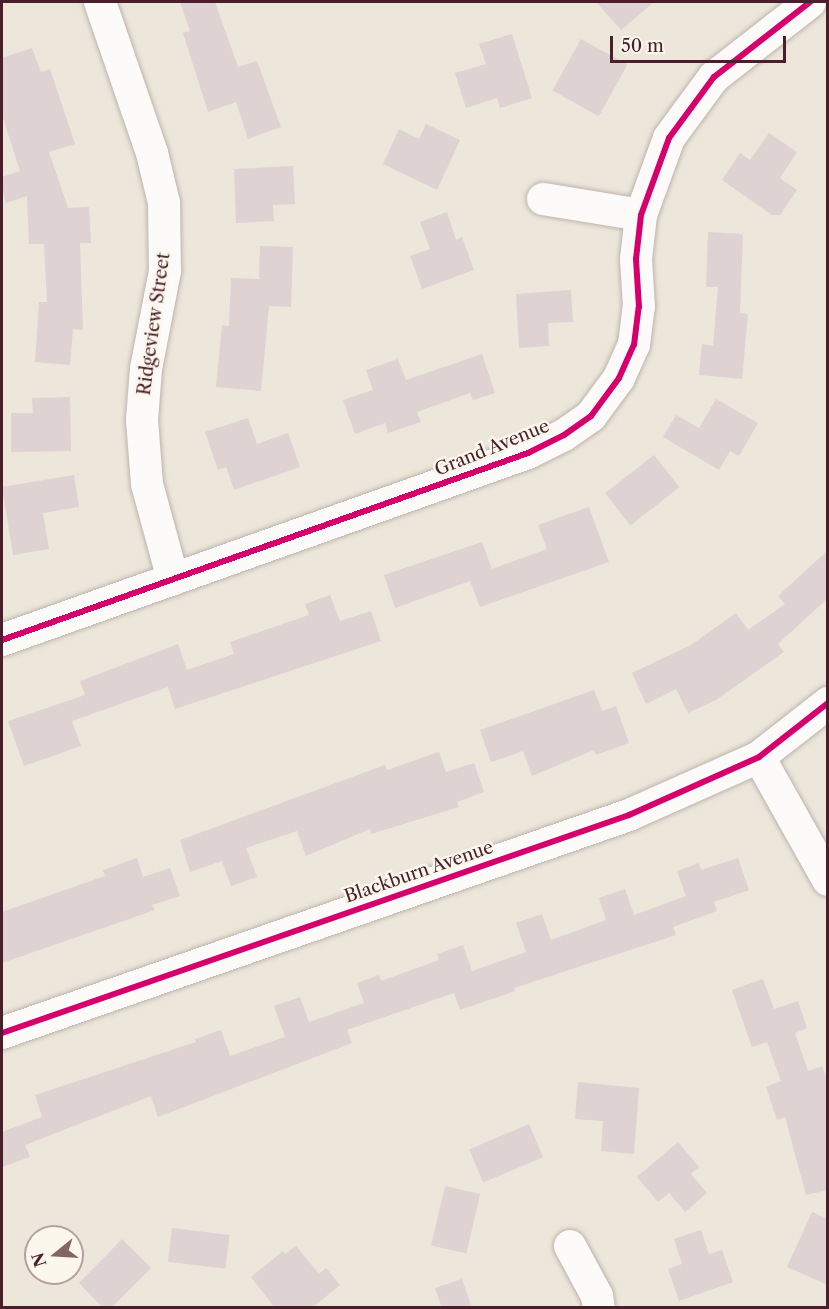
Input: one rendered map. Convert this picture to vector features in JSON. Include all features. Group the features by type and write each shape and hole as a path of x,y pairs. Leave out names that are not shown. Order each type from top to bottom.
{"street":[{"name":"Ridgeview Street","path":"100,2 152,153 164,203 165,272 146,369 142,420 147,484 173,580"},
{"name":"Grand Avenue","path":"2,640 528,453 564,435 591,416 620,378 634,345 639,307 636,259 641,215 669,138 708,85 757,40 810,2"},
{"path":"543,199 641,215"},
{"name":"Blackburn Avenue","path":"2,1033 629,815 759,757 828,703"},
{"path":"759,757 828,880"},
{"path":"570,1246 597,1296 599,1308"}],"building":[{"path":"180,2 215,2 238,67 257,61 281,127 248,139 236,102 208,112 183,33 190,31"},
{"path":"596,2 654,2 621,30"},
{"path":"512,34 532,98 500,108 497,98 466,108 455,73 486,64 479,44"},
{"path":"581,39 627,65 599,116 552,91"},
{"path":"32,48 41,72 50,69 75,144 49,152 68,208 89,207 91,243 80,243 83,330 73,329 70,365 35,362 39,302 47,302 44,244 29,244 27,196 6,203 2,189 2,177 20,171 2,115 2,58"},
{"path":"426,124 460,140 437,190 383,164 399,129 419,139"},
{"path":"769,133 797,152 780,178 797,190 780,215 772,215 722,180 740,153 750,160"},
{"path":"293,166 295,204 273,205 274,221 236,223 234,169"},
{"path":"447,212 456,240 462,237 474,270 422,289 410,256 430,249 420,222"},
{"path":"708,232 743,234 740,313 748,314 742,379 699,375 702,344 713,346 718,287 706,287"},
{"path":"260,246 293,247 291,307 269,306 261,391 216,387 222,325 229,326 231,278 259,279"},
{"path":"571,290 573,322 548,323 549,346 519,348 516,294"},
{"path":"482,354 495,393 473,400 470,393 417,412 421,422 388,433 385,423 355,434 343,400 373,390 366,370 398,359 406,380"},
{"path":"70,397 71,451 11,452 11,413 33,413 32,398"},
{"path":"716,399 758,423 739,456 730,451 719,470 663,437 676,415 699,428"},
{"path":"248,418 257,444 288,433 300,467 234,490 226,467 218,470 205,432"},
{"path":"654,455 679,487 630,525 605,493"},
{"path":"74,475 79,507 43,513 49,549 13,555 2,487"},
{"path":"589,507 609,562 480,607 470,581 395,608 384,575 482,542 492,569 547,549 538,525"},
{"path":"828,550 828,598 778,644 784,652 716,700 688,713 676,689 646,704 632,673 691,645 736,613 748,630 785,604 778,596"},
{"path":"330,595 340,621 371,611 381,641 175,709 168,687 72,721 81,746 24,766 8,721 85,695 80,681 178,644 187,670 234,654 230,642 309,615 305,604"},
{"path":"594,690 602,711 616,706 629,743 596,755 594,750 532,776 523,751 491,762 480,730"},
{"path":"439,752 446,772 474,763 484,792 457,802 459,807 371,834 370,829 306,856 297,831 246,848 257,877 231,886 222,861 190,872 180,840 385,765 387,770"},
{"path":"137,858 143,877 170,868 180,896 152,905 155,910 2,963 2,912 105,876 103,870"},
{"path":"738,858 749,890 714,902 717,911 673,927 676,935 514,988 515,991 460,1010 454,993 347,1030 352,1043 158,1117 151,1096 25,1145 30,1157 2,1167 2,1132 42,1117 35,1095 196,1042 195,1039 221,1030 230,1056 285,1037 274,1006 300,997 309,1022 364,1003 357,983 379,975 381,981 439,960 437,954 463,945 472,971 526,952 516,923 542,914 551,940 606,920 599,898 625,889 634,915 686,896 677,871 699,863 701,870"},
{"path":"763,979 774,1009 798,1001 807,1028 795,1033 808,1071 822,1066 828,1081 828,1190 806,1195 785,1117 777,1120 766,1087 781,1081 767,1042 752,1047 732,990"},
{"path":"578,1082 639,1088 634,1154 601,1151 603,1121 575,1119"},
{"path":"529,1124 543,1157 483,1183 469,1149"},
{"path":"678,1142 699,1167 691,1174 707,1193 685,1212 669,1193 658,1202 637,1177"},
{"path":"445,1186 480,1194 466,1254 431,1245"},
{"path":"812,1212 828,1219 828,1285 787,1267"},
{"path":"172,1228 230,1235 225,1269 168,1262"},
{"path":"701,1230 709,1254 722,1250 733,1282 679,1301 668,1269 682,1264 674,1239"},
{"path":"122,1239 151,1268 111,1308 103,1308 81,1285 84,1285 84,1278"},
{"path":"296,1246 319,1274 326,1268 340,1285 312,1308 275,1308 251,1277 283,1251 285,1254"},
{"path":"462,1279 472,1308 442,1308 435,1288"}],"cycle path":[{"path":"2,640 528,453 564,435 591,416 619,378 634,345 639,307 636,259 641,215 669,138 714,77 810,2"},
{"path":"2,1033 629,815 759,757 828,703"}]}
